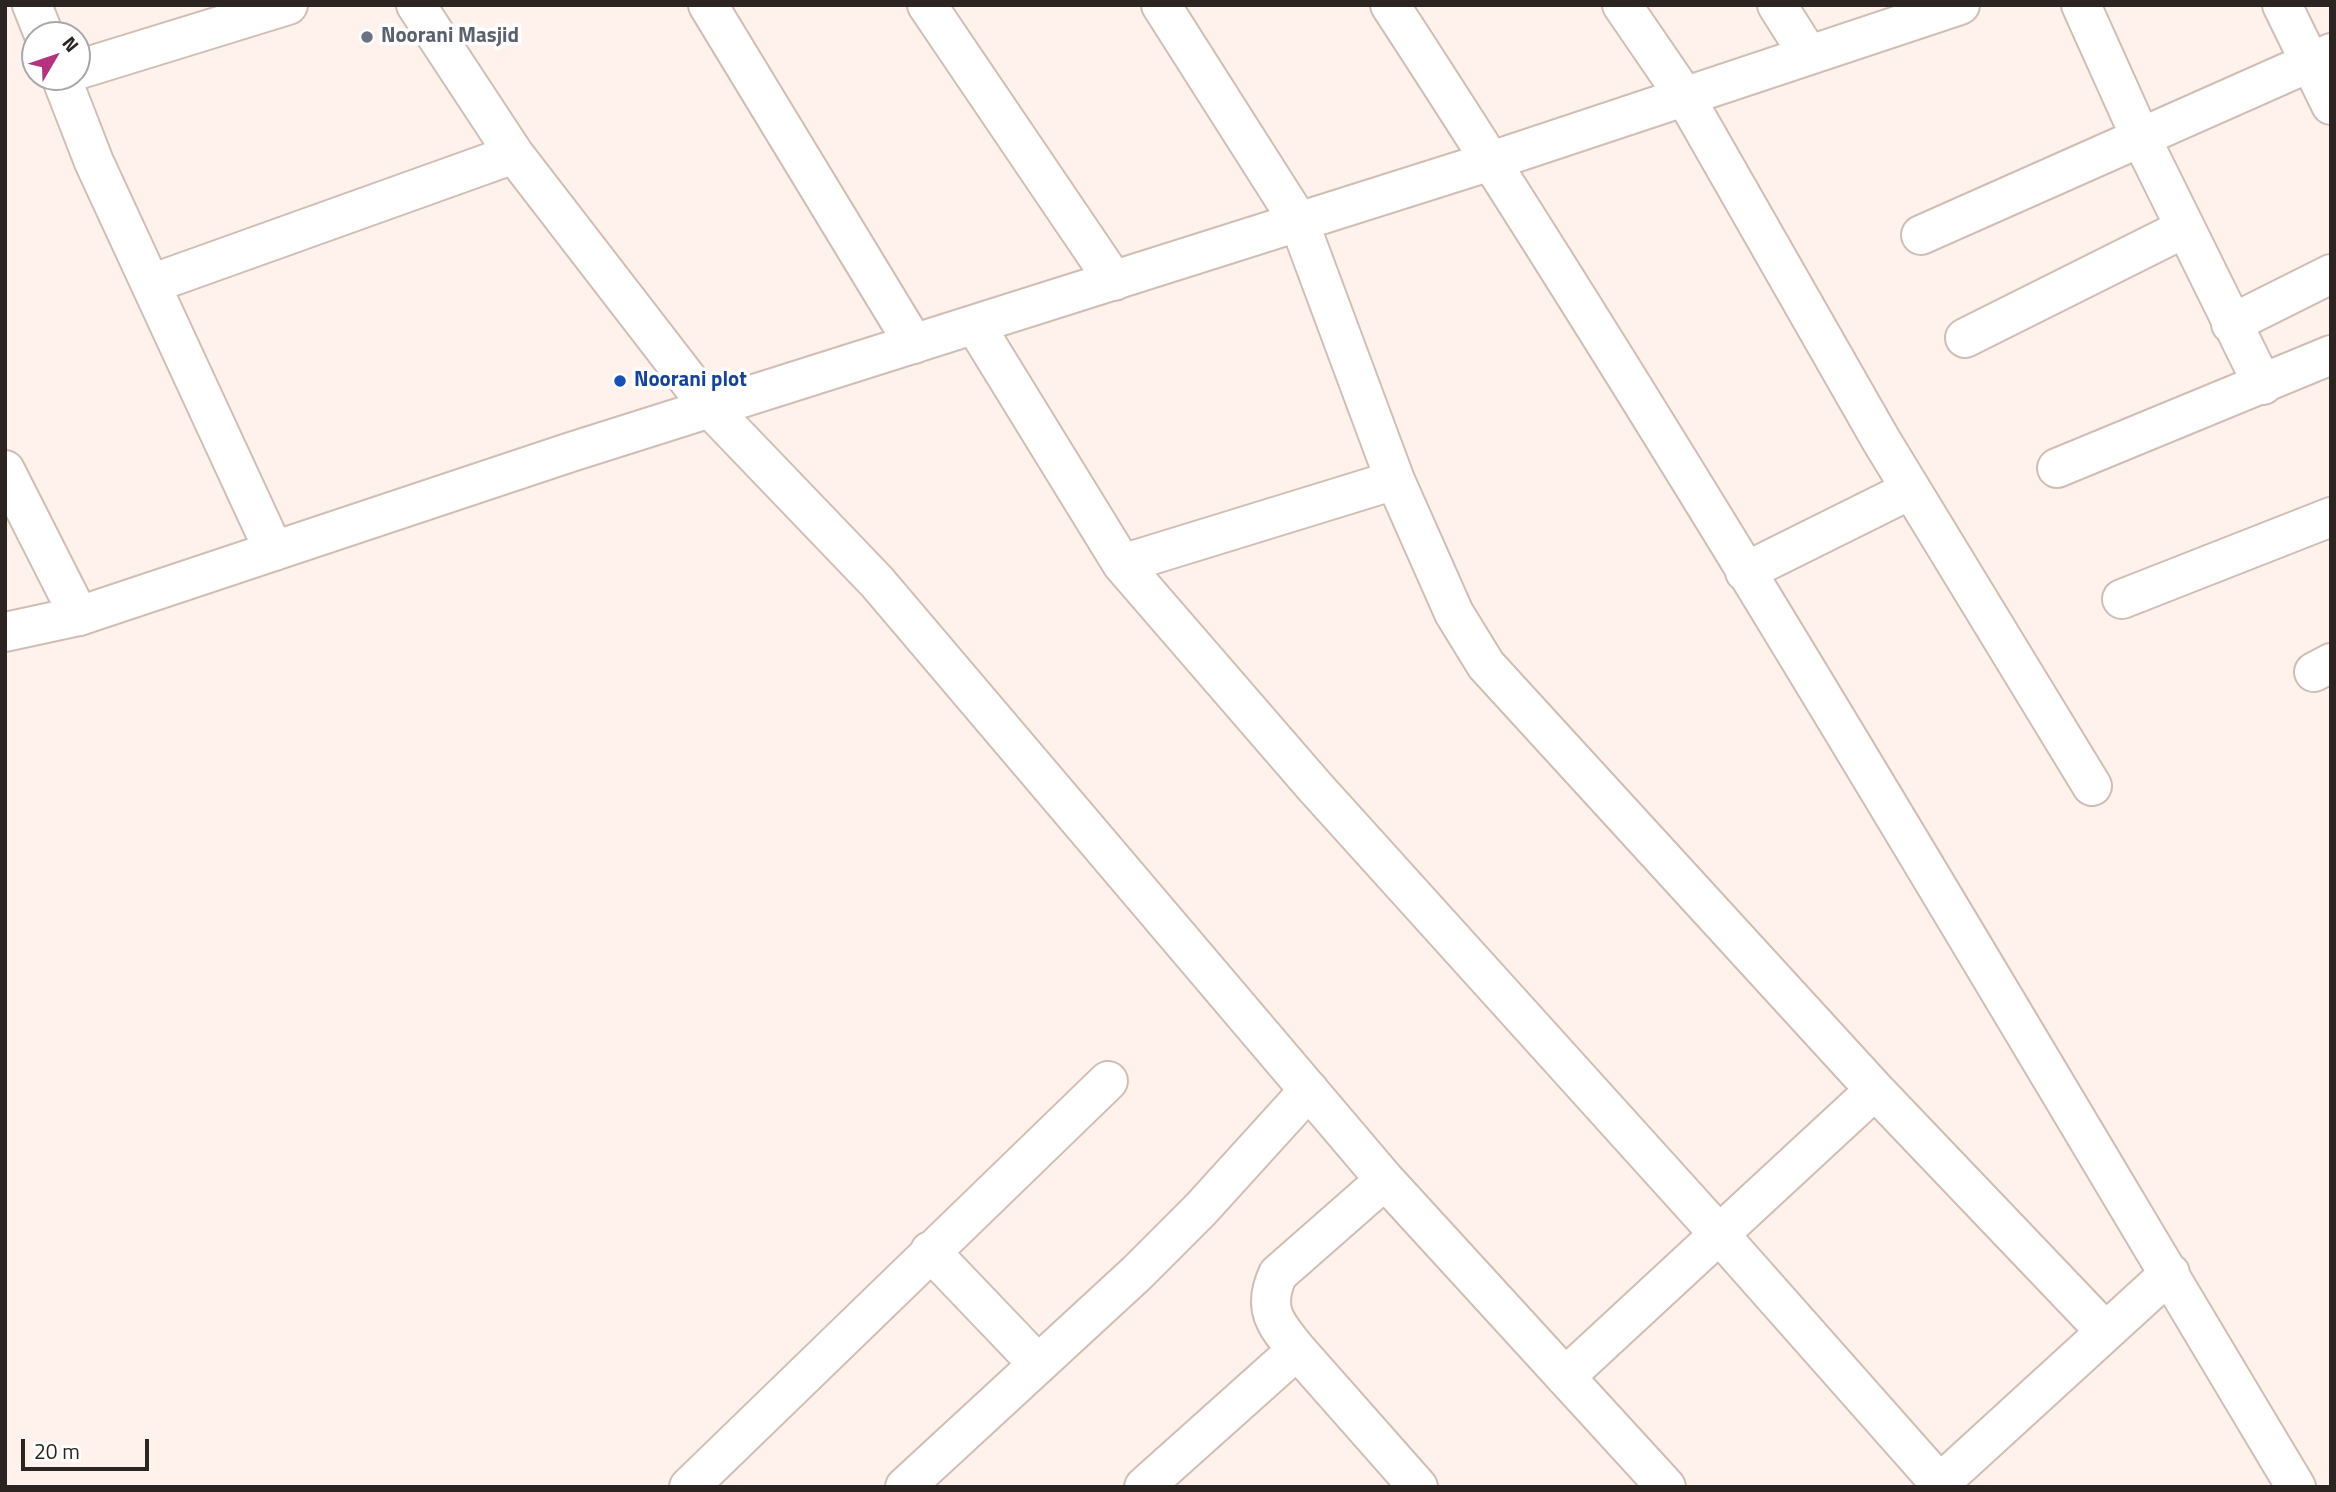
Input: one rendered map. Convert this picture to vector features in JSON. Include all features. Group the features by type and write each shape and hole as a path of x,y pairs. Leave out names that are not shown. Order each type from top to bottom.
{"street":[{"path":"91,66 288,5"},
{"path":"416,5 514,154 710,408 877,582 1385,1180 1666,1487"},
{"path":"927,5 1114,281"},
{"path":"1161,5 1299,222 1395,480 1454,613 1486,665 1875,1090 2105,1331"},
{"path":"1390,5 1491,161 1986,964 2296,1487"},
{"path":"1622,5 1685,97 1910,490 2092,786"},
{"path":"1776,5 1808,54"},
{"path":"5,632 79,616 710,408 1491,161 1557,136 1685,97 1960,5"},
{"path":"2081,5 2140,136 2263,385"},
{"path":"2283,5 2320,58 2331,105"},
{"path":"709,6 914,344"},
{"path":"1921,235 2320,58"},
{"path":"66,91 94,162 274,551"},
{"path":"151,284 514,154"},
{"path":"1965,338 2185,228"},
{"path":"2231,324 2331,274"},
{"path":"975,325 1122,564 1314,788 1720,1234 1940,1486 2169,1273"},
{"path":"2057,468 2331,355"},
{"path":"5,470 79,616"},
{"path":"1122,564 1395,480"},
{"path":"1745,572 1910,490"},
{"path":"2122,599 2331,517"},
{"path":"689,1487 1108,1081"},
{"path":"905,1487 1201,1209 1309,1090"},
{"path":"1565,1377 1875,1090"},
{"path":"1385,1180 1278,1274 1270,1291 1270,1308 1281,1331 1402,1481"},
{"path":"930,1251 1038,1364"},
{"path":"1144,1487 1297,1350"}],"place":[{"name":"Noorani Masjid","path":"367,37"},
{"name":"Noorani plot","path":"620,381"}]}
